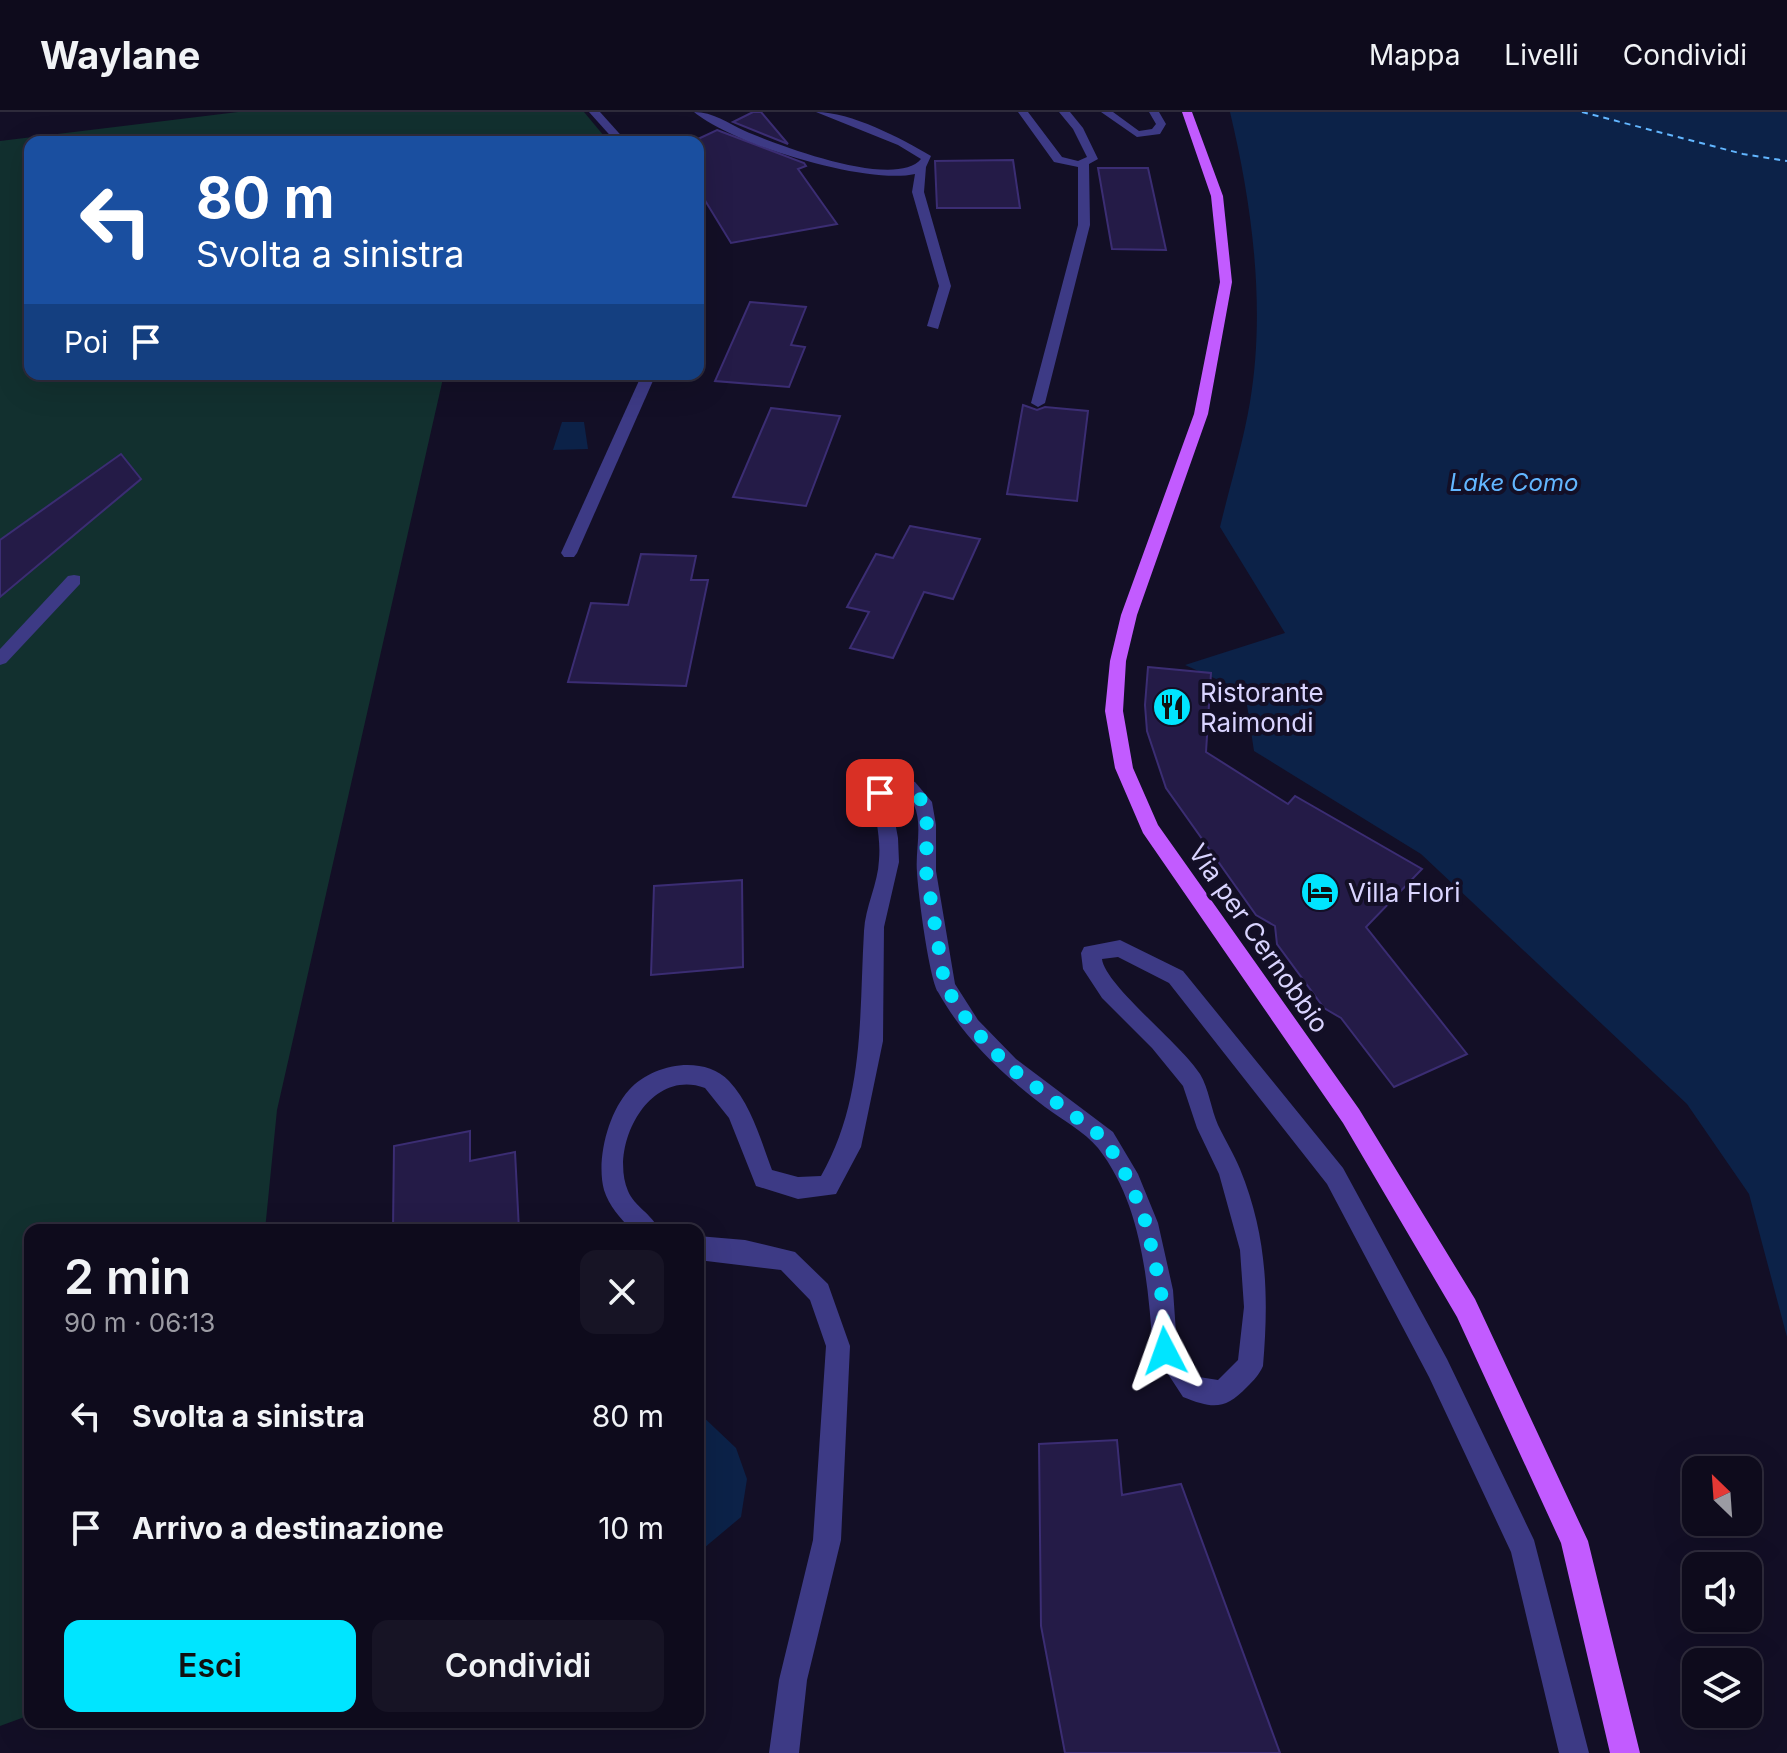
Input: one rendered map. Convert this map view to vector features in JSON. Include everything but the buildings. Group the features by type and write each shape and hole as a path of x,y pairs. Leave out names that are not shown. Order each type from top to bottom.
{"main road":[{"name":"Via per Cernobbio","path":"1187,112 1217,196 1226,282 1201,414 1129,615 1118,661 1114,711 1124,768 1150,828 1351,1116 1466,1308 1574,1541 1625,1753"}],"street":[{"path":"594,112 616,136"},
{"path":"699,112 769,142 852,168 885,173 921,168"},
{"path":"821,112 918,150 927,158 921,168 918,192 945,286 933,326"},
{"path":"1023,112 1048,153 1063,163 1083,164 1093,159 1088,144 1064,112"},
{"path":"1106,112 1137,134 1156,132 1161,124 1154,112"},
{"path":"1038,403 1084,225 1083,164"},
{"path":"569,553 646,380"},
{"path":"0,659 74,580"},
{"path":"642,1224 618,1197 612,1162 632,1102 658,1081 673,1077 688,1074 714,1081 732,1101 764,1178 798,1188 828,1186 850,1147 872,1041 874,927 889,850 880,793 894,782 909,787 923,802 925,813 926,871 945,986 971,1026 1008,1066 1105,1139 1130,1182 1146,1223 1161,1290 1165,1351 1192,1388 1223,1394 1250,1366 1256,1307 1252,1250 1230,1172 1208,1128 1192,1081 1160,1041 1109,992 1093,969 1091,953 1120,948 1176,977 1335,1176 1438,1368 1524,1550 1574,1753"},
{"path":"704,1249 787,1260 819,1292 838,1346 827,1540 793,1680 784,1753"}],"green space":[{"path":"238,112 584,112 604,136 41,136"},
{"path":"24,138 24,380 443,380 277,1110 266,1224 24,1224 24,1717 0,1726 0,141"}],"water":[{"name":"Lake Como","path":"1230,112 1787,112 1787,1337 1749,1194 1687,1104 1421,854 1254,751 1245,692 1185,665 1285,633 1220,527 1247,418 1257,330 1250,219"},
{"path":"562,422 584,422 588,449 553,450"},
{"path":"704,1418 736,1448 747,1479 741,1517 704,1548"}],"ferry route":[{"path":"1582,112 1743,154 1787,161"}],"place":[{"name":"Ristorante Raimondi","path":"1172,707"},
{"name":"Villa Flori","path":"1320,892"}],"route":[{"path":"880,793 894,782 909,787 923,802 927,825 926,871 945,986 971,1026 1008,1066 1105,1139 1130,1182 1146,1223 1161,1290 1165,1351"}]}
